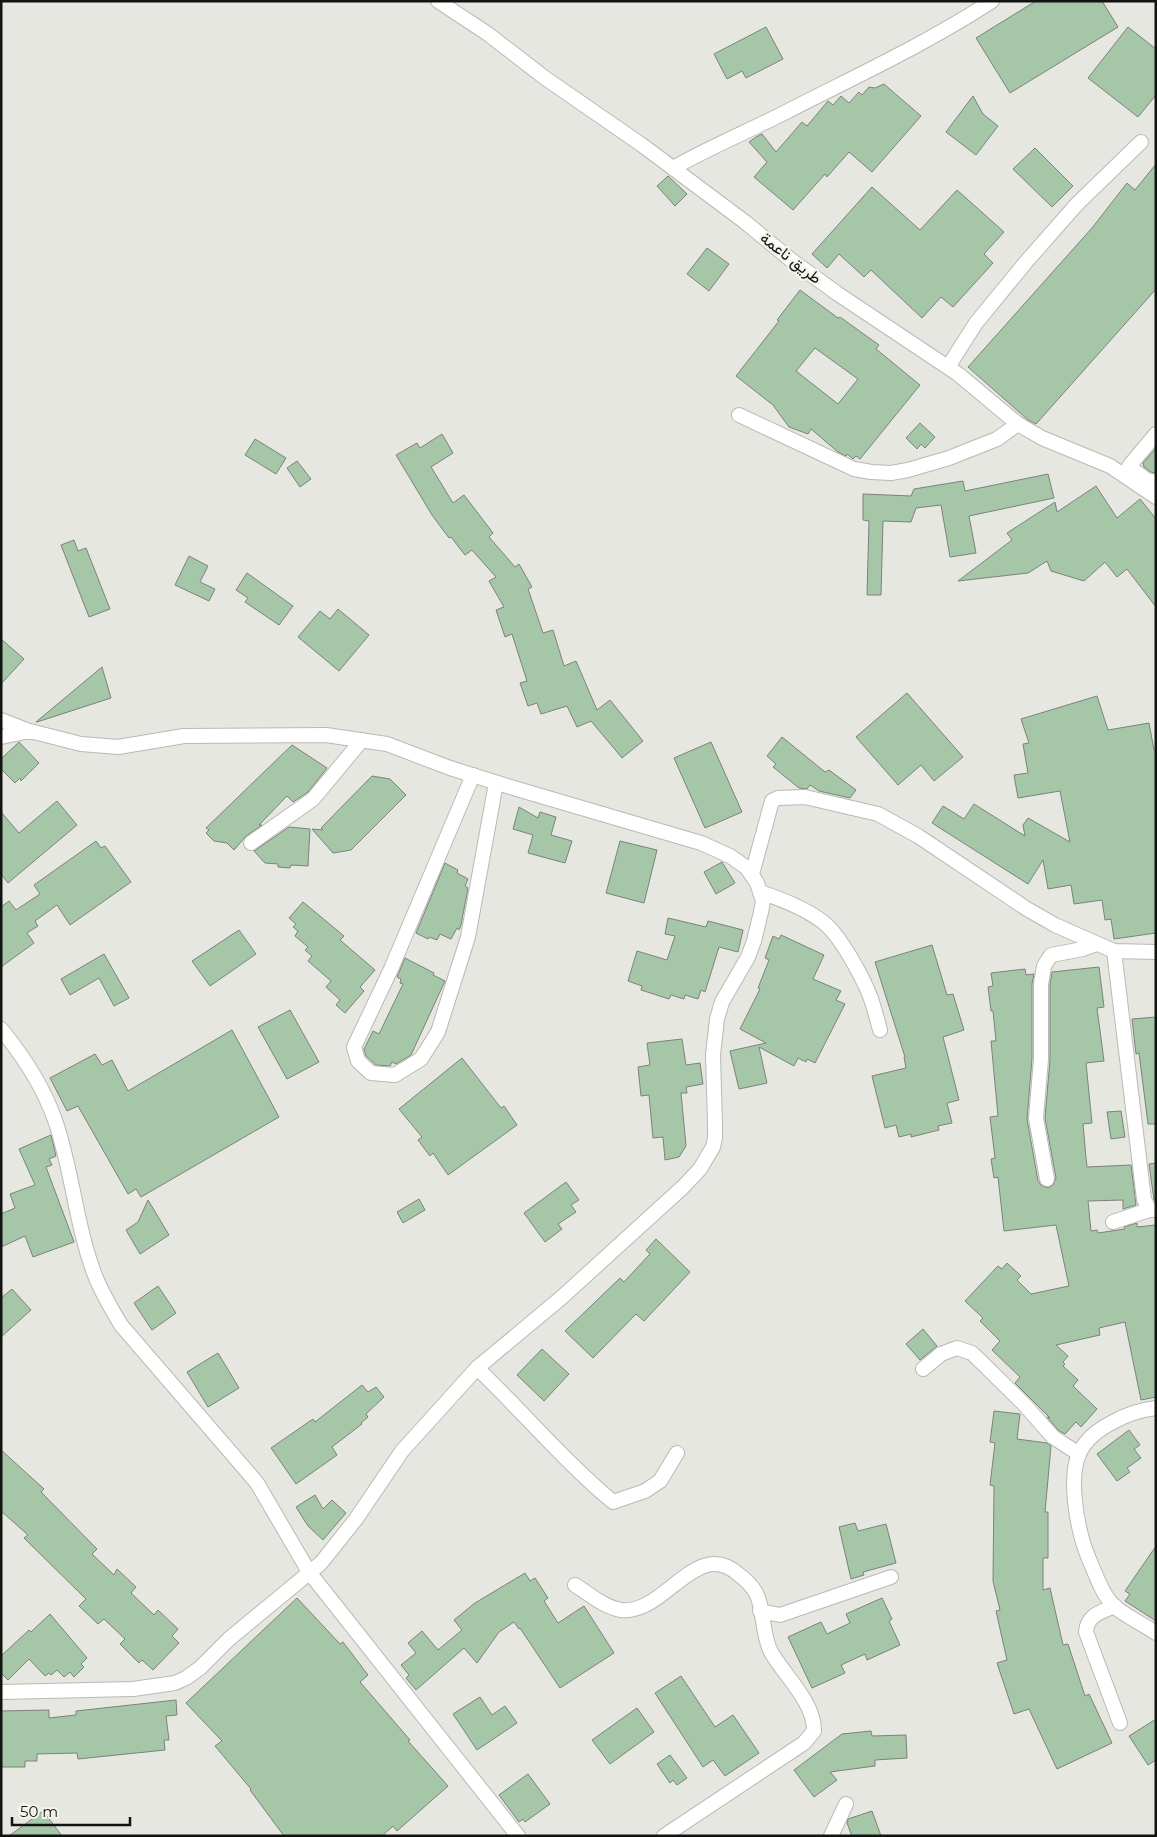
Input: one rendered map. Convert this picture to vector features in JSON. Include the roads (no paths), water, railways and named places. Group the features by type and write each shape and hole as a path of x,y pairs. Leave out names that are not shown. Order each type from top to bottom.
{"street":[{"name":"طريق ناعمة","path":"438,1 488,34 545,78 673,168 826,285 948,367 1018,424 1042,438 1110,466 1127,470 1156,497"},
{"path":"673,168 703,150 917,47 992,1"},
{"path":"948,367 976,323 1026,262 1077,204 1141,142"},
{"path":"739,415 854,469 891,473 949,458 997,439 1018,424"},
{"path":"1156,434 1127,470 1141,478 1156,482"},
{"path":"1,720 30,731 81,744 118,747 184,736 326,735 387,744 473,775 701,843 730,856 747,868 752,874 763,901 754,941 748,957 722,1002 717,1020 713,1056 715,1138 708,1157 700,1169 683,1187 561,1298 476,1368 402,1451 333,1550 310,1572 229,1639 200,1668 175,1683 133,1689 1,1692"},
{"path":"1,737 30,731"},
{"path":"251,844 313,799 362,740"},
{"path":"473,775 391,969 354,1047 358,1061 372,1073 395,1075 421,1059 438,1032 468,937 496,782"},
{"path":"752,874 772,801 778,798 805,797 878,814 918,836 1027,909 1055,925 1097,944 1114,951 1156,952"},
{"path":"760,892 797,908 825,924 838,938 870,996 880,1030"},
{"path":"1047,1179 1036,1118 1041,1059 1042,975 1051,954 1083,949 1097,944"},
{"path":"1114,951 1144,1199 1153,1210 1114,1222"},
{"path":"1,1029 24,1057 35,1075 55,1121 96,1278 121,1325 257,1483 310,1572 518,1836"},
{"path":"923,1369 941,1354 957,1348 972,1353 1023,1403 1053,1437 1078,1454"},
{"path":"476,1368 515,1404 578,1470 613,1502 645,1491 660,1481 676,1453"},
{"path":"1156,1408 1128,1414 1094,1434 1078,1454 1074,1471 1079,1527 1086,1551 1102,1590 1115,1606 1156,1633"},
{"path":"575,1584 614,1608 623,1610 634,1609 652,1602 699,1568 715,1563 727,1566 743,1578 757,1595 770,1650 810,1710 814,1731 804,1743 664,1836"},
{"path":"760,1611 780,1615 891,1577"},
{"path":"1115,1606 1092,1616 1087,1624 1086,1632 1120,1723"},
{"path":"832,1836 846,1804"}]}
